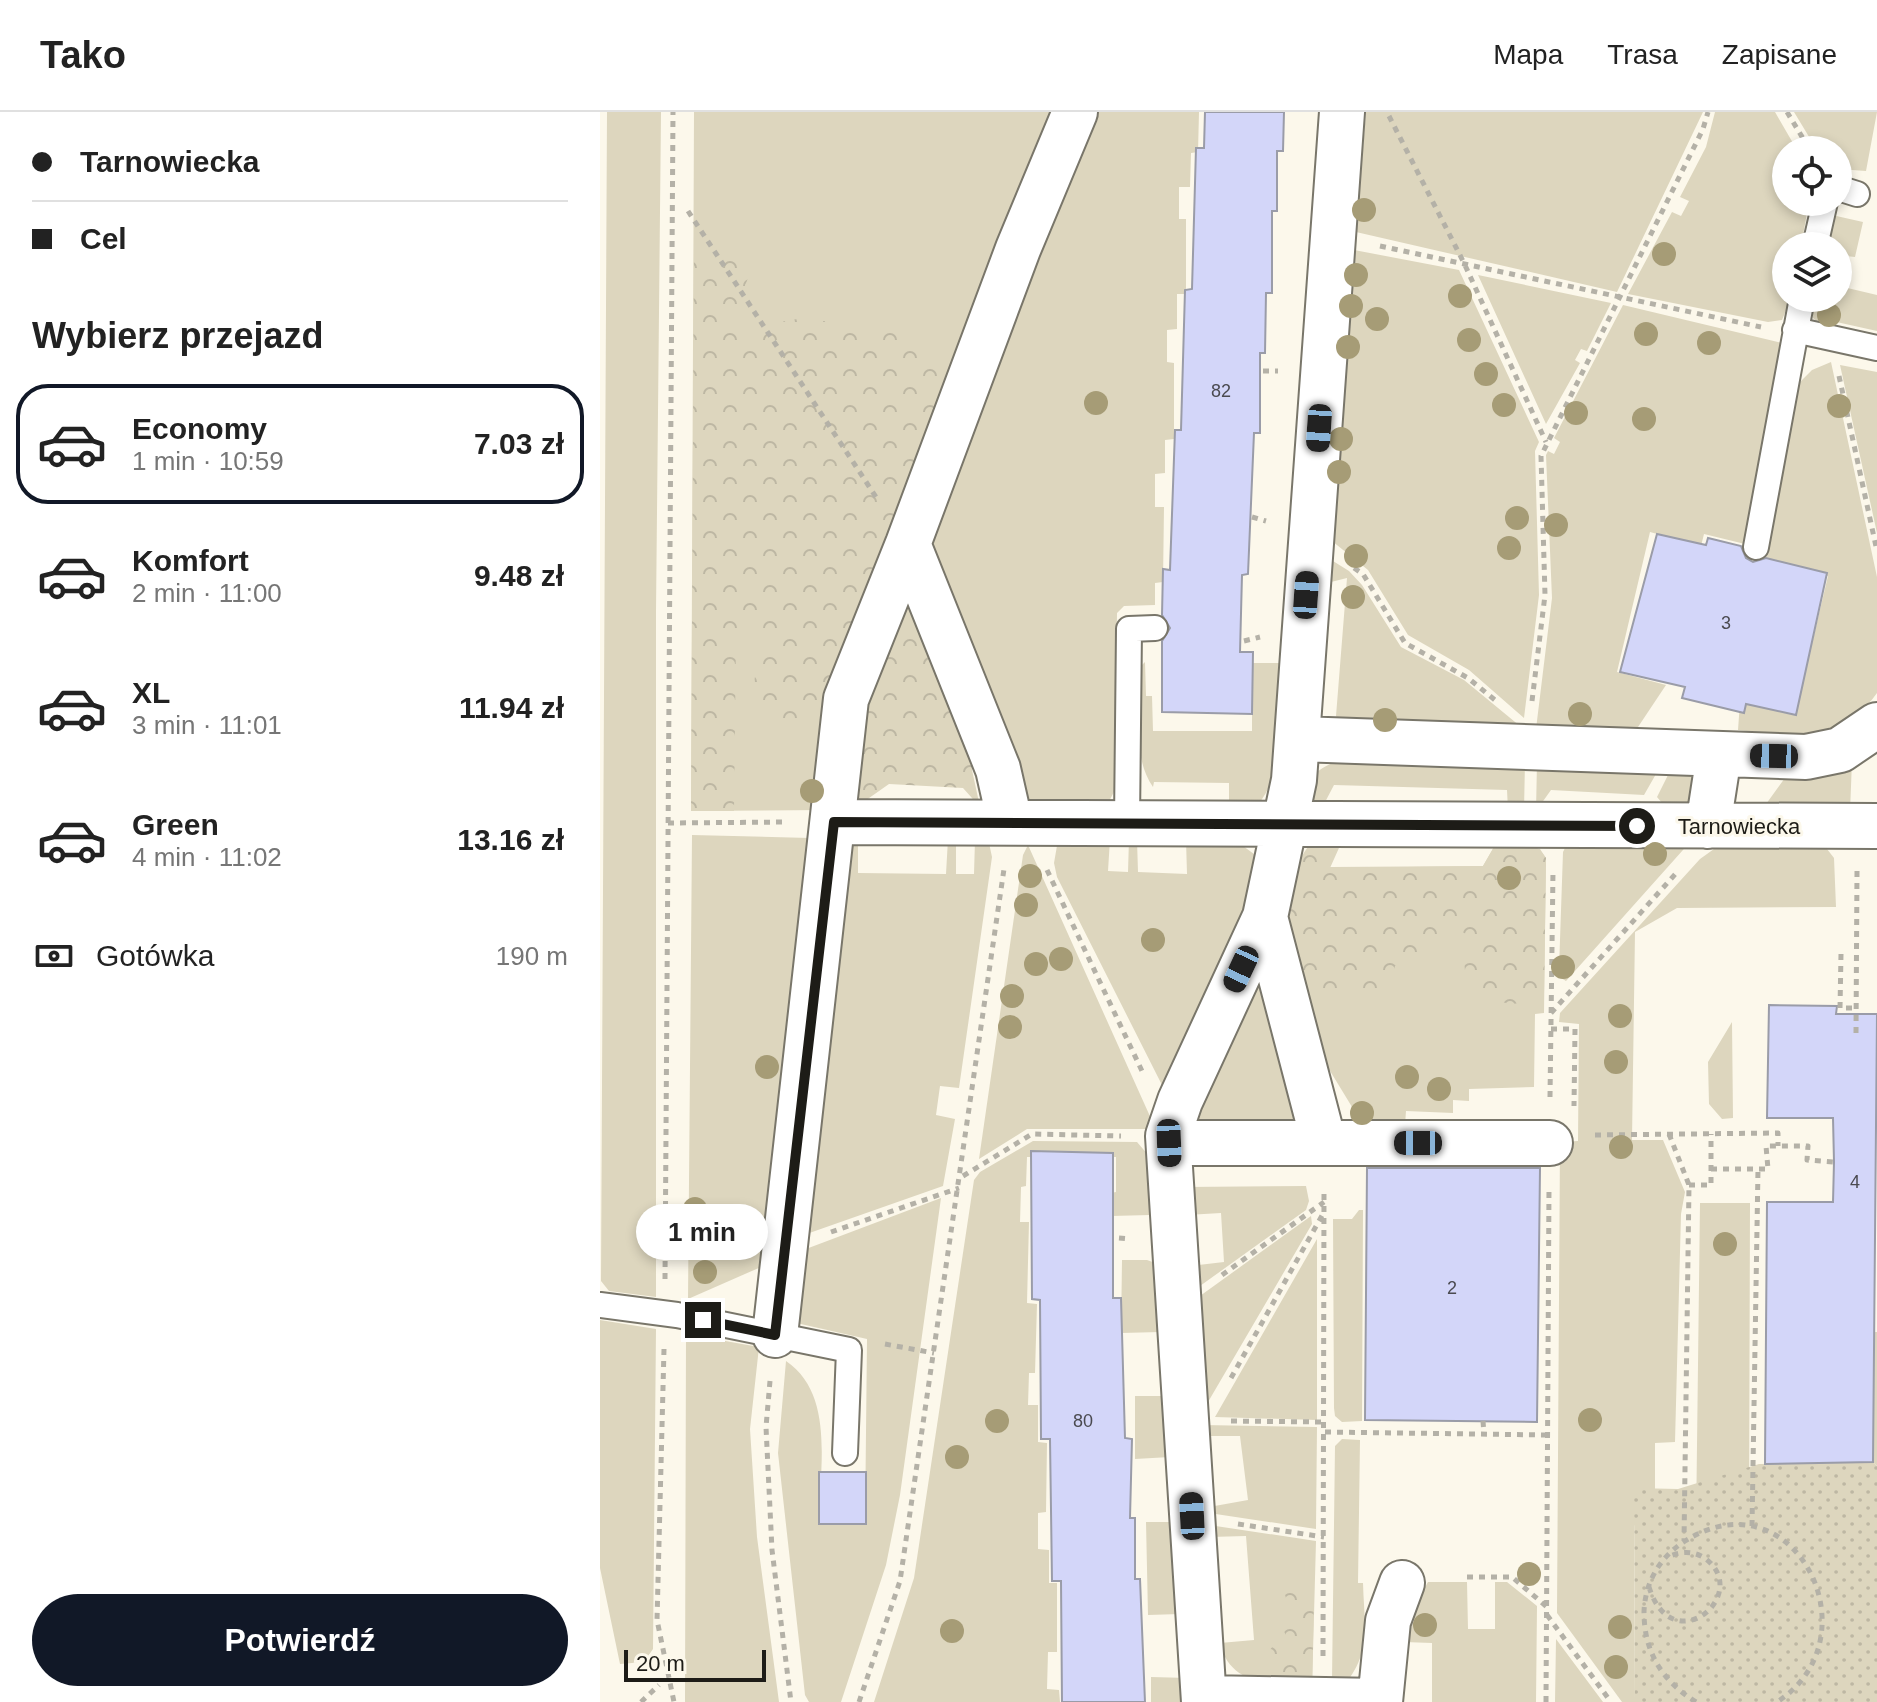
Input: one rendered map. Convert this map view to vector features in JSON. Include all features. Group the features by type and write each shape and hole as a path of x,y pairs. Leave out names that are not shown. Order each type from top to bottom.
{"street":[{"path":"775,1335 846,699 908,544 1018,249 1075,112"},
{"path":"1342,112 1310,534 1299,739 1286,823 1265,917 1180,1101 1169,1139 1204,1700 1380,1702 1388,1621 1402,1583"},
{"path":"908,544 1017,822"},
{"path":"1299,739 1806,757 1840,750 1877,725"},
{"path":"1708,826 1719,755"},
{"name":"Tarnowiecka","path":"834,822 1867,826"},
{"path":"1265,917 1324,1143"},
{"path":"1169,1139 1324,1143 1558,1138"}],"lane":[{"path":"1756,547 1799,312"},
{"path":"1794,332 1877,348"},
{"path":"1127,822 1129,629 1155,628"},
{"path":"600,1305 665,1313 849,1350 845,1453"}],"path":[{"path":"673,112 665,1313 657,1620 674,1702"},
{"path":"1387,112 1464,263 1547,443"},
{"path":"1531,714 1545,595 1541,456 1621,298 1708,112"},
{"path":"1787,112 1802,136"},
{"path":"688,211 908,544"},
{"path":"1333,237 1794,332"},
{"path":"1828,337 1877,551"},
{"path":"1252,517 1310,534 1363,574 1405,643 1468,678 1505,709"},
{"path":"668,823 834,822"},
{"path":"962,1177 1032,1134 1169,1139 1151,1090 1017,822"},
{"path":"859,1702 900,1581 1017,822"},
{"path":"1546,1702 1548,1435 1558,1138 1551,1029 1553,826"},
{"path":"1551,1013 1699,847 1708,826"},
{"path":"1856,1033 1867,826"},
{"path":"1841,954 1840,1008 1856,1008"},
{"path":"1551,1029 1575,1029 1558,1138"},
{"path":"1558,1138 1778,1133 1778,1146"},
{"path":"1669,1134 1689,1185 1684,1542"},
{"path":"1689,1185 1711,1185 1711,1134"},
{"path":"1323,1670 1324,1143"},
{"path":"1711,1169 1768,1169 1766,1146 1808,1146 1807,1160 1834,1162"},
{"path":"1752,1526 1758,1169"},
{"path":"784,1249 959,1188"},
{"path":"1179,1306 1324,1202"},
{"path":"1230,1379 1325,1212"},
{"path":"775,1335 766,1427 772,1550 791,1702"},
{"path":"849,1350 871,1342 935,1353"},
{"path":"1186,1420 1324,1422"},
{"path":"1483,1421 1484,1434"},
{"path":"1325,1432 1548,1435"},
{"path":"1192,1516 1324,1537"},
{"path":"1696,1702 1675,1689 1655,1664 1644,1633 1649,1586 1665,1557 1701,1531 1728,1525 1752,1526 1784,1537 1806,1555 1822,1579"},
{"path":"1649,1586 1659,1609 1678,1621 1701,1618 1716,1601 1719,1578 1707,1560 1686,1552 1665,1557"},
{"path":"1467,1577 1512,1577 1546,1610 1611,1702"},
{"path":"1826,1593 1830,1607"},
{"path":"1777,1702 1794,1693 1816,1669 1828,1639 1829,1617"},
{"path":"641,1702 659,1685"}],"green space":[{"path":"607,112 661,112 656,612 656,1297 609,1291 601,1281"},
{"path":"694,112 1063,112 825,810 691,811"},
{"path":"1096,112 1199,112 1198,152 1191,153 1190,187 1179,187 1179,219 1186,219 1186,294 1177,294 1177,329 1167,330 1167,362 1174,363 1174,439 1165,440 1165,473 1155,474 1155,507 1164,507 1163,582 1155,583 1155,605 1124,606 1117,613 1115,790 1106,807 1024,801 923,552 1029,267"},
{"path":"1366,112 1703,112 1617,292 1356,232"},
{"path":"1715,112 1775,112 1789,136 1772,136 1772,216 1806,216 1804,232 1772,232 1772,312 1785,312 1782,320 1768,322 1628,294 1672,212 1681,216 1689,201 1680,197 1706,147"},
{"path":"1794,112 1877,112 1866,171 1852,170 1852,136 1809,136"},
{"path":"1832,216 1863,222 1855,257 1852,257 1852,232 1828,232"},
{"path":"694,249 742,264 748,278 737,307 741,329 803,318 898,332 952,367 831,714 800,727 779,727 770,723 762,715 754,696 764,646 757,637 736,638 734,811 691,811"},
{"path":"1354,250 1459,270 1539,442 1535,451 1539,595 1524,718 1469,670 1408,635 1368,570 1327,537"},
{"path":"1478,275 1611,303 1587,351 1581,349 1575,360 1580,363 1546,424"},
{"path":"1852,289 1877,295 1877,331 1823,319 1821,325 1813,318 1813,312 1852,312"},
{"path":"1623,305 1782,343 1745,544 1704,534 1701,546 1650,532 1617,672 1666,685 1634,733 1536,729 1552,598 1546,455 1548,451 1554,454 1560,442 1554,438"},
{"path":"1831,362 1877,577 1877,693 1848,722 1832,729 1797,735 1738,730 1740,702 1795,715 1828,576 1776,563 1753,575 1798,384 1812,370"},
{"path":"1840,365 1877,372 1877,533"},
{"path":"1325,556 1349,571 1362,585 1401,647 1464,680 1526,731 1341,723 1336,716 1347,578 1323,584"},
{"path":"907,582 975,748 972,770 980,807 963,788 889,784 852,810 855,701"},
{"path":"1145,662 1146,696 1152,696 1153,731 1252,731 1252,663 1282,663 1279,756 1267,790 1257,806 1229,810 1229,783 1154,782 1153,787 1141,760 1139,744 1141,666"},
{"path":"1852,761 1850,812 1761,811 1790,771"},
{"path":"1335,762 1525,762 1524,810 1508,810 1507,790 1334,785 1323,806 1308,797 1311,784 1318,771"},
{"path":"1537,762 1660,767 1644,795 1551,790 1536,811"},
{"path":"1673,765 1704,767 1704,800 1668,810 1657,797"},
{"path":"692,835 810,838 770,1263 688,1299"},
{"path":"1232,838 1254,854 1262,875 1164,1089 1057,877 1054,863 1058,840 1110,839 1108,871 1128,872 1129,839 1137,840 1138,872 1187,874 1186,840"},
{"path":"948,839 956,839 956,874 974,874 975,840 989,843 992,857 959,1088 940,1086 936,1115 955,1119 943,1186 798,1237 844,846 858,841 858,873 946,874"},
{"path":"1343,839 1330,868 1483,866 1498,840 1536,847 1546,858 1544,995 1512,1004 1495,1000 1466,983 1464,959 1475,938 1450,929 1412,958 1395,966 1387,999 1367,1003 1348,994 1334,1005 1320,1001 1283,937 1298,862 1309,845"},
{"path":"1498,840 1540,849 1546,858 1544,1013 1535,1014 1534,1087 1469,1089 1469,1101 1453,1100 1453,1113 1406,1111 1405,1125 1363,1125 1324,1061 1314,1016 1309,1013 1283,937 1330,867 1483,866"},
{"path":"1613,840 1613,849 1626,849 1626,841 1641,841 1641,849 1655,848 1656,841 1691,841 1566,981 1561,978 1559,969 1563,852 1566,846"},
{"path":"1820,840 1834,858 1836,907 1677,908 1635,932 1632,1140 1663,1140 1685,1192 1681,1214 1675,1442 1655,1443 1655,1499 1634,1526 1635,1702 1622,1702 1557,1613 1560,1142 1578,1141 1579,1024 1559,1022 1560,1013 1700,859 1721,844"},
{"path":"1028,845 1153,1123 1146,1129 1027,1129 979,1159 1023,855"},
{"path":"1255,976 1265,979 1313,1121 1194,1134 1190,1115"},
{"path":"1732,1022 1733,1118 1722,1119 1709,1104 1708,1062"},
{"path":"1033,1141 1137,1142 1155,1163 1154,1212 1150,1215 1111,1216 1111,1193 1116,1192 1116,1157 1027,1157 1026,1186 1021,1187 1020,1222 1029,1222 1027,1303 1037,1304 1035,1373 1029,1373 1028,1405 1038,1405 1038,1442 1047,1443 1046,1512 1038,1513 1038,1549 1049,1550 1049,1583 1057,1583 1057,1652 1048,1652 1047,1689 1059,1690 1060,1702 874,1702 914,1578 974,1180 980,1172"},
{"path":"1306,1186 1309,1201 1306,1210 1193,1291 1190,1266 1224,1262 1221,1213 1187,1215 1185,1187"},
{"path":"941,1198 900,1495 886,1565 841,1702 809,1702 805,1695 778,1453 786,1361 802,1376 812,1393 818,1413 822,1457 819,1523 865,1524 867,1339 792,1322 798,1252"},
{"path":"1700,1203 1750,1203 1749,1521 1696,1527"},
{"path":"1359,1210 1363,1210 1362,1421 1342,1422 1335,1416 1334,1408 1333,1219 1352,1219"},
{"path":"1311,1216 1312,1224 1201,1414 1193,1301"},
{"path":"1317,1239 1317,1420 1215,1417"},
{"path":"1122,1260 1147,1260 1158,1264 1160,1332 1121,1333"},
{"path":"600,1320 656,1329 653,1649 644,1662 620,1664 600,1568"},
{"path":"1874,1332 1877,1332 1877,1466 1873,1462"},
{"path":"686,1334 759,1347 750,1429 757,1537 779,1702 685,1702"},
{"path":"1135,1396 1165,1396 1170,1457 1135,1459"},
{"path":"1203,1425 1317,1427 1316,1529 1209,1513 1209,1507 1248,1500 1240,1436 1204,1436"},
{"path":"1342,1439 1360,1440 1358,1583 1363,1583 1365,1624 1359,1661 1344,1685 1332,1680 1335,1446"},
{"path":"1873,1462 1877,1466 1877,1702 1635,1702 1634,1488 1678,1489 1759,1464"},
{"path":"1146,1522 1173,1522 1180,1614 1148,1615"},
{"path":"1209,1525 1316,1541 1312,1689 1256,1681 1233,1668 1225,1657 1220,1643 1254,1640 1246,1536 1210,1537"},
{"path":"1297,1582 1307,1584 1314,1592 1312,1689 1262,1684 1261,1661 1273,1646 1288,1641 1280,1621 1289,1609 1284,1591"},
{"path":"1428,1582 1467,1582 1468,1629 1495,1629 1495,1582 1507,1582 1537,1606 1536,1702 1432,1702 1432,1643 1404,1642 1404,1624"},
{"path":"1556,1639 1603,1702 1555,1702"},
{"path":"1151,1677 1188,1678 1192,1702 1151,1702"}],"building":[{"path":"1205,112 1284,112 1283,151 1277,151 1277,211 1272,211 1272,293 1266,293 1265,353 1260,353 1260,433 1254,433 1248,574 1242,575 1240,652 1253,652 1252,714 1162,712 1162,641 1170,628 1162,615 1163,569 1170,570 1175,430 1181,430 1185,290 1192,289 1196,148 1204,148"},
{"path":"1657,534 1706,545 1708,538 1741,546 1746,558 1753,562 1766,558 1827,573 1796,715 1746,704 1744,713 1682,698 1685,687 1620,672"},
{"path":"1769,1005 1837,1006 1836,1014 1877,1014 1873,1462 1765,1464 1767,1202 1833,1202 1834,1162 1833,1118 1767,1118"},
{"path":"1031,1151 1113,1153 1113,1298 1121,1298 1125,1438 1132,1439 1130,1518 1135,1518 1135,1579 1140,1579 1145,1702 1062,1702 1061,1581 1052,1581 1050,1439 1041,1439 1040,1300 1032,1299"},
{"path":"1367,1168 1540,1168 1537,1422 1365,1420"},
{"path":"819,1472 866,1472 866,1524 819,1524"}],"route":[{"path":"703,1320 775,1335 834,822 1637,826"}]}
